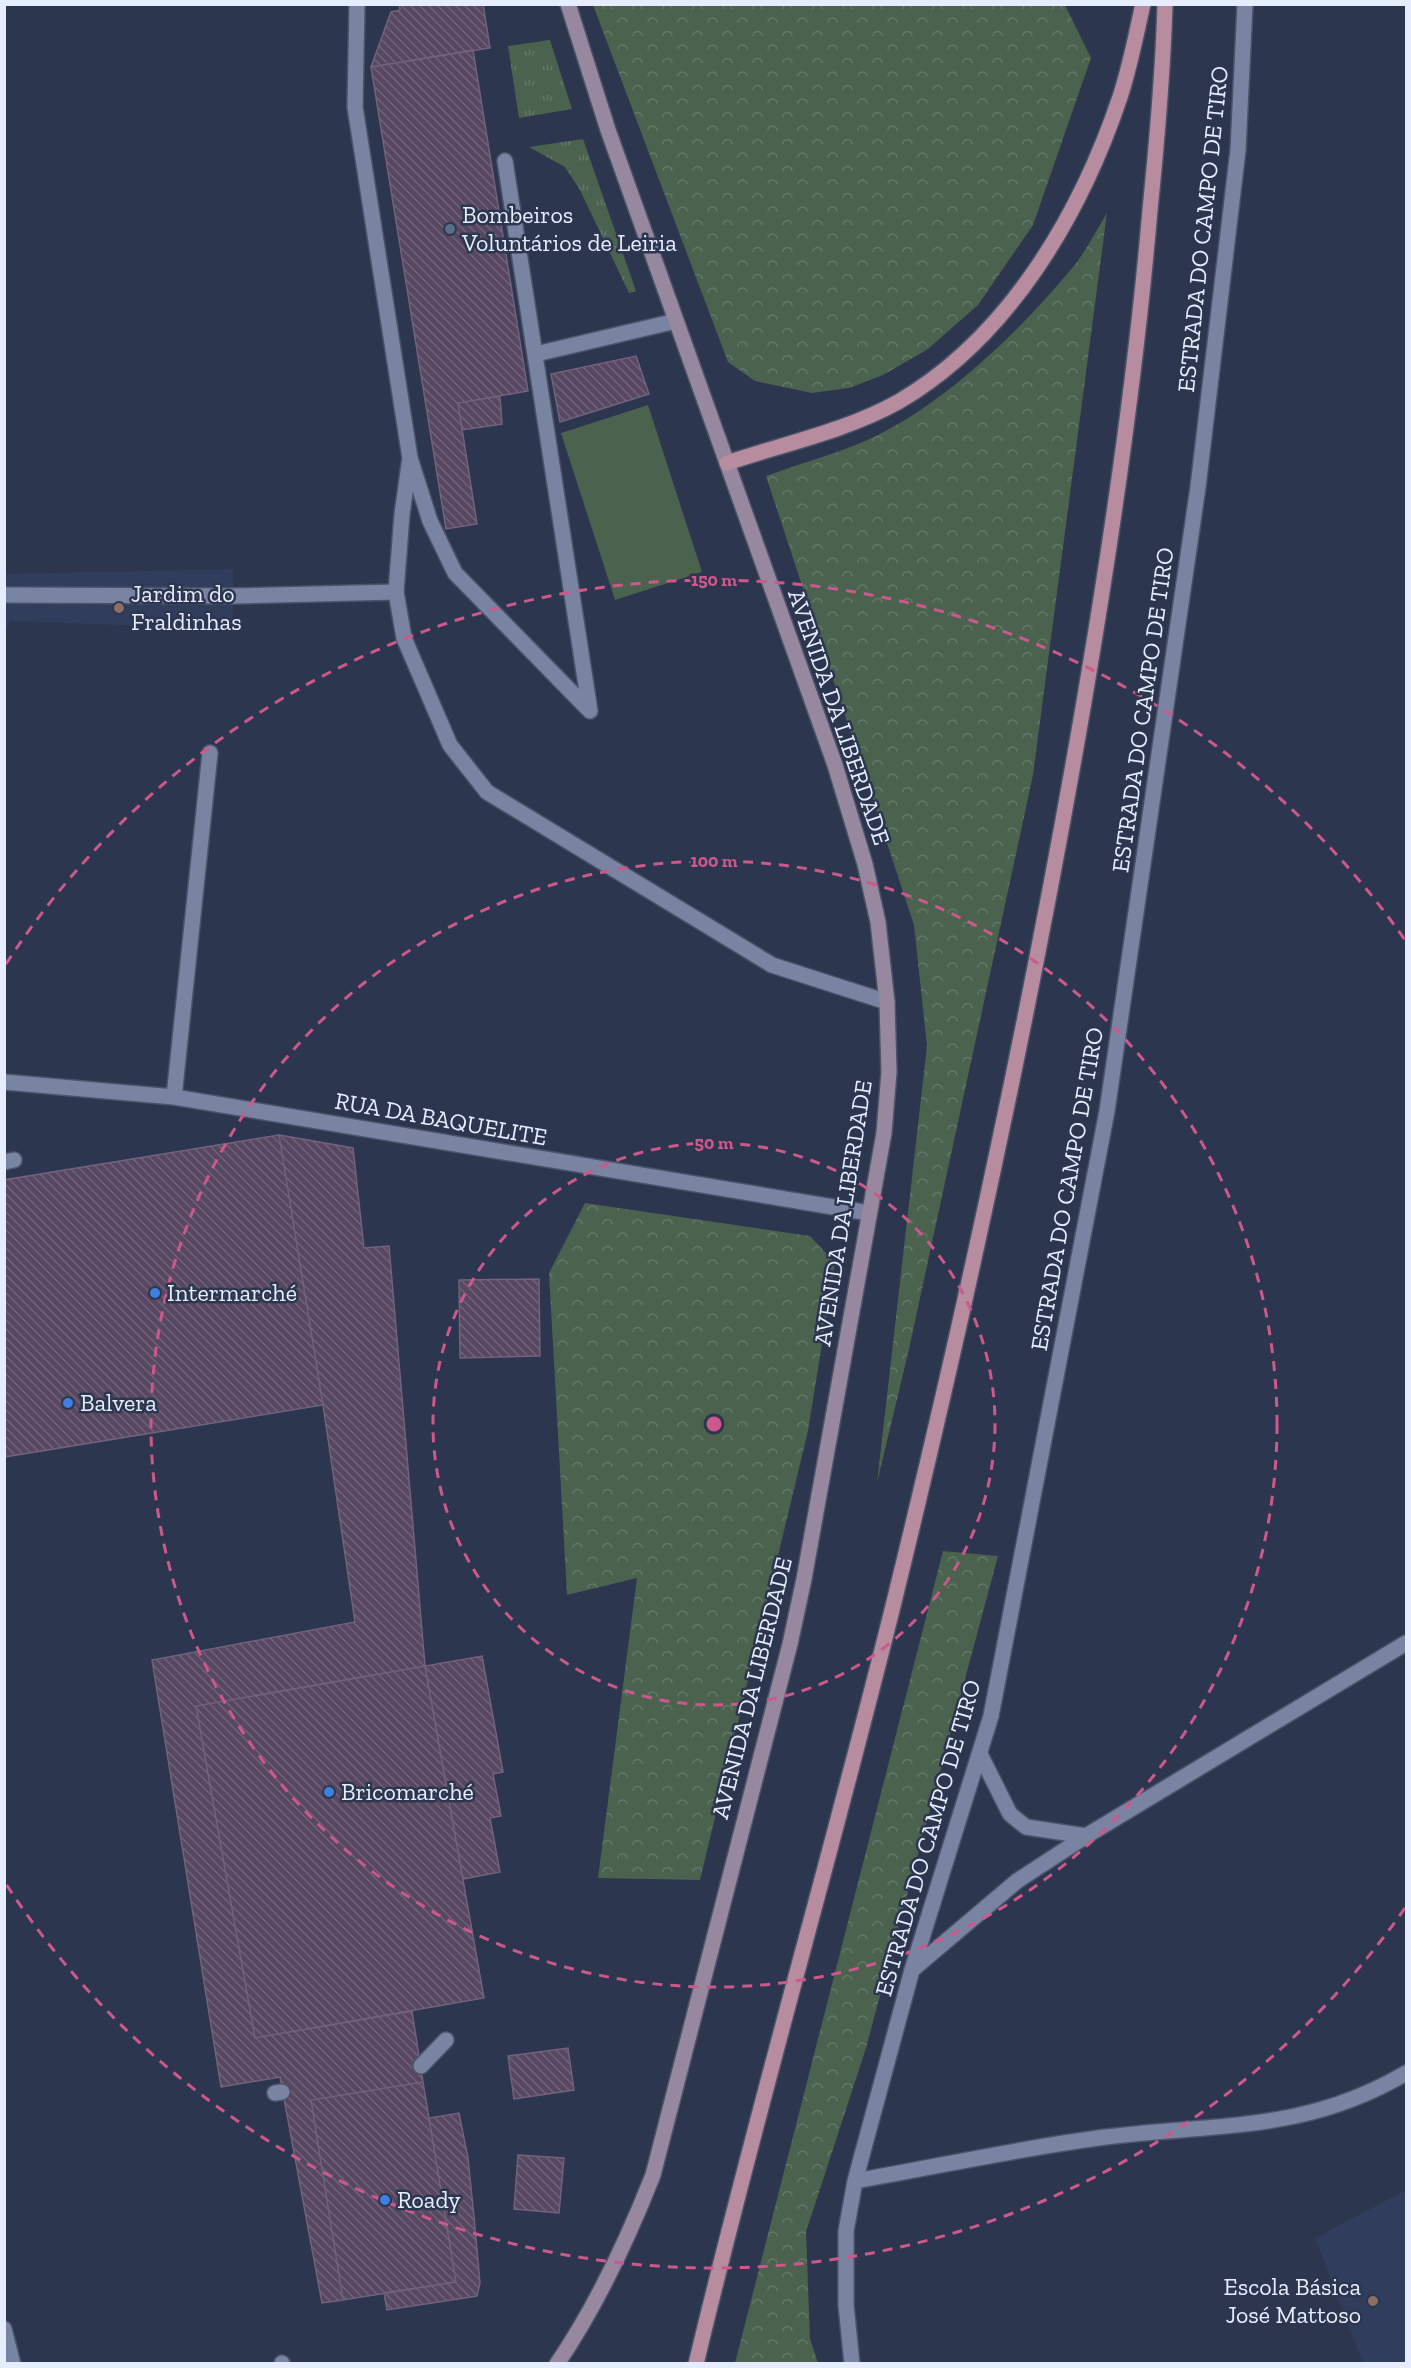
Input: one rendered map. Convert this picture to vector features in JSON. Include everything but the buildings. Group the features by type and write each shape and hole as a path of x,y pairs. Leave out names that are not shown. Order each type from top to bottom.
{"main road":[{"path":"727,463 835,428 895,403 940,376 981,339 1021,287 1078,199 1120,97 1143,4"},
{"path":"696,2364 730,2221 783,2032 897,1588 1009,1103 1041,941 1102,598 1138,349 1162,80 1165,4"}],"street":[{"path":"357,4 355,107 410,458 430,521 455,573 590,711 505,161"},
{"name":"AVENIDA DA LIBERDADE","path":"557,2364 604,2285 632,2228 653,2175 790,1644 806,1569 869,1213 887,1100 890,1037 878,922 865,864 835,765 608,130 568,4"},
{"name":"ESTRADA DO CAMPO DE TIRO","path":"852,2364 846,2305 846,2231 855,2181 912,1970 991,1716 1109,1099 1198,487 1239,150 1245,4"},
{"path":"536,354 676,321"},
{"path":"410,458 402,514 396,592 404,638 450,746 488,792 772,965 887,1002"},
{"path":"4,595 233,596 396,592"},
{"path":"174,1096 210,753"},
{"name":"RUA DA BAQUELITE","path":"4,1082 174,1096 869,1213"},
{"path":"912,1970 1017,1881 1086,1836 1407,1643"},
{"path":"980,1754 1010,1814 1026,1827 1086,1836"},
{"path":"421,2066 446,2040"},
{"path":"855,2181 1098,2138 1254,2125 1318,2113 1374,2092 1407,2073"},
{"path":"4,2329 13,2364"}],"shaded area":[{"name":"Jardim do Fraldinhas","path":"233,569 233,629 10,621 5,633 5,574"},
{"name":"Escola Básica José Mattoso","path":"1406,2190 1406,2363 1363,2363 1315,2238"}],"green space":[{"path":"593,5 1065,5 1091,58 1033,225 978,305 928,349 883,375 849,388 812,393 755,381 728,362"},
{"path":"550,40 572,109 519,118 508,46"},
{"path":"583,139 636,291 629,293 580,190 565,167 529,147"},
{"path":"1107,213 1033,775 909,1349 877,1483 927,1046 914,925 766,476 865,441 922,409 950,388 1004,342 1052,292 1078,261"},
{"path":"648,405 702,572 615,600 561,433"},
{"path":"585,1203 810,1236 835,1263 808,1431 700,1880 598,1878 637,1578 567,1595 549,1273"},
{"path":"943,1551 998,1556 866,2048 806,2232 810,2339 818,2363 735,2363"}],"place":[{"name":"Bombeiros Voluntários de Leiria","path":"450,229"},
{"name":"Jardim do Fraldinhas","path":"119,608"},
{"name":"Intermarché","path":"155,1293"},
{"name":"Balvera","path":"68,1403"},
{"name":"Bricomarché","path":"329,1792"},
{"name":"Roady","path":"385,2200"},
{"name":"Escola Básica José Mattoso","path":"1373,2301"}]}
